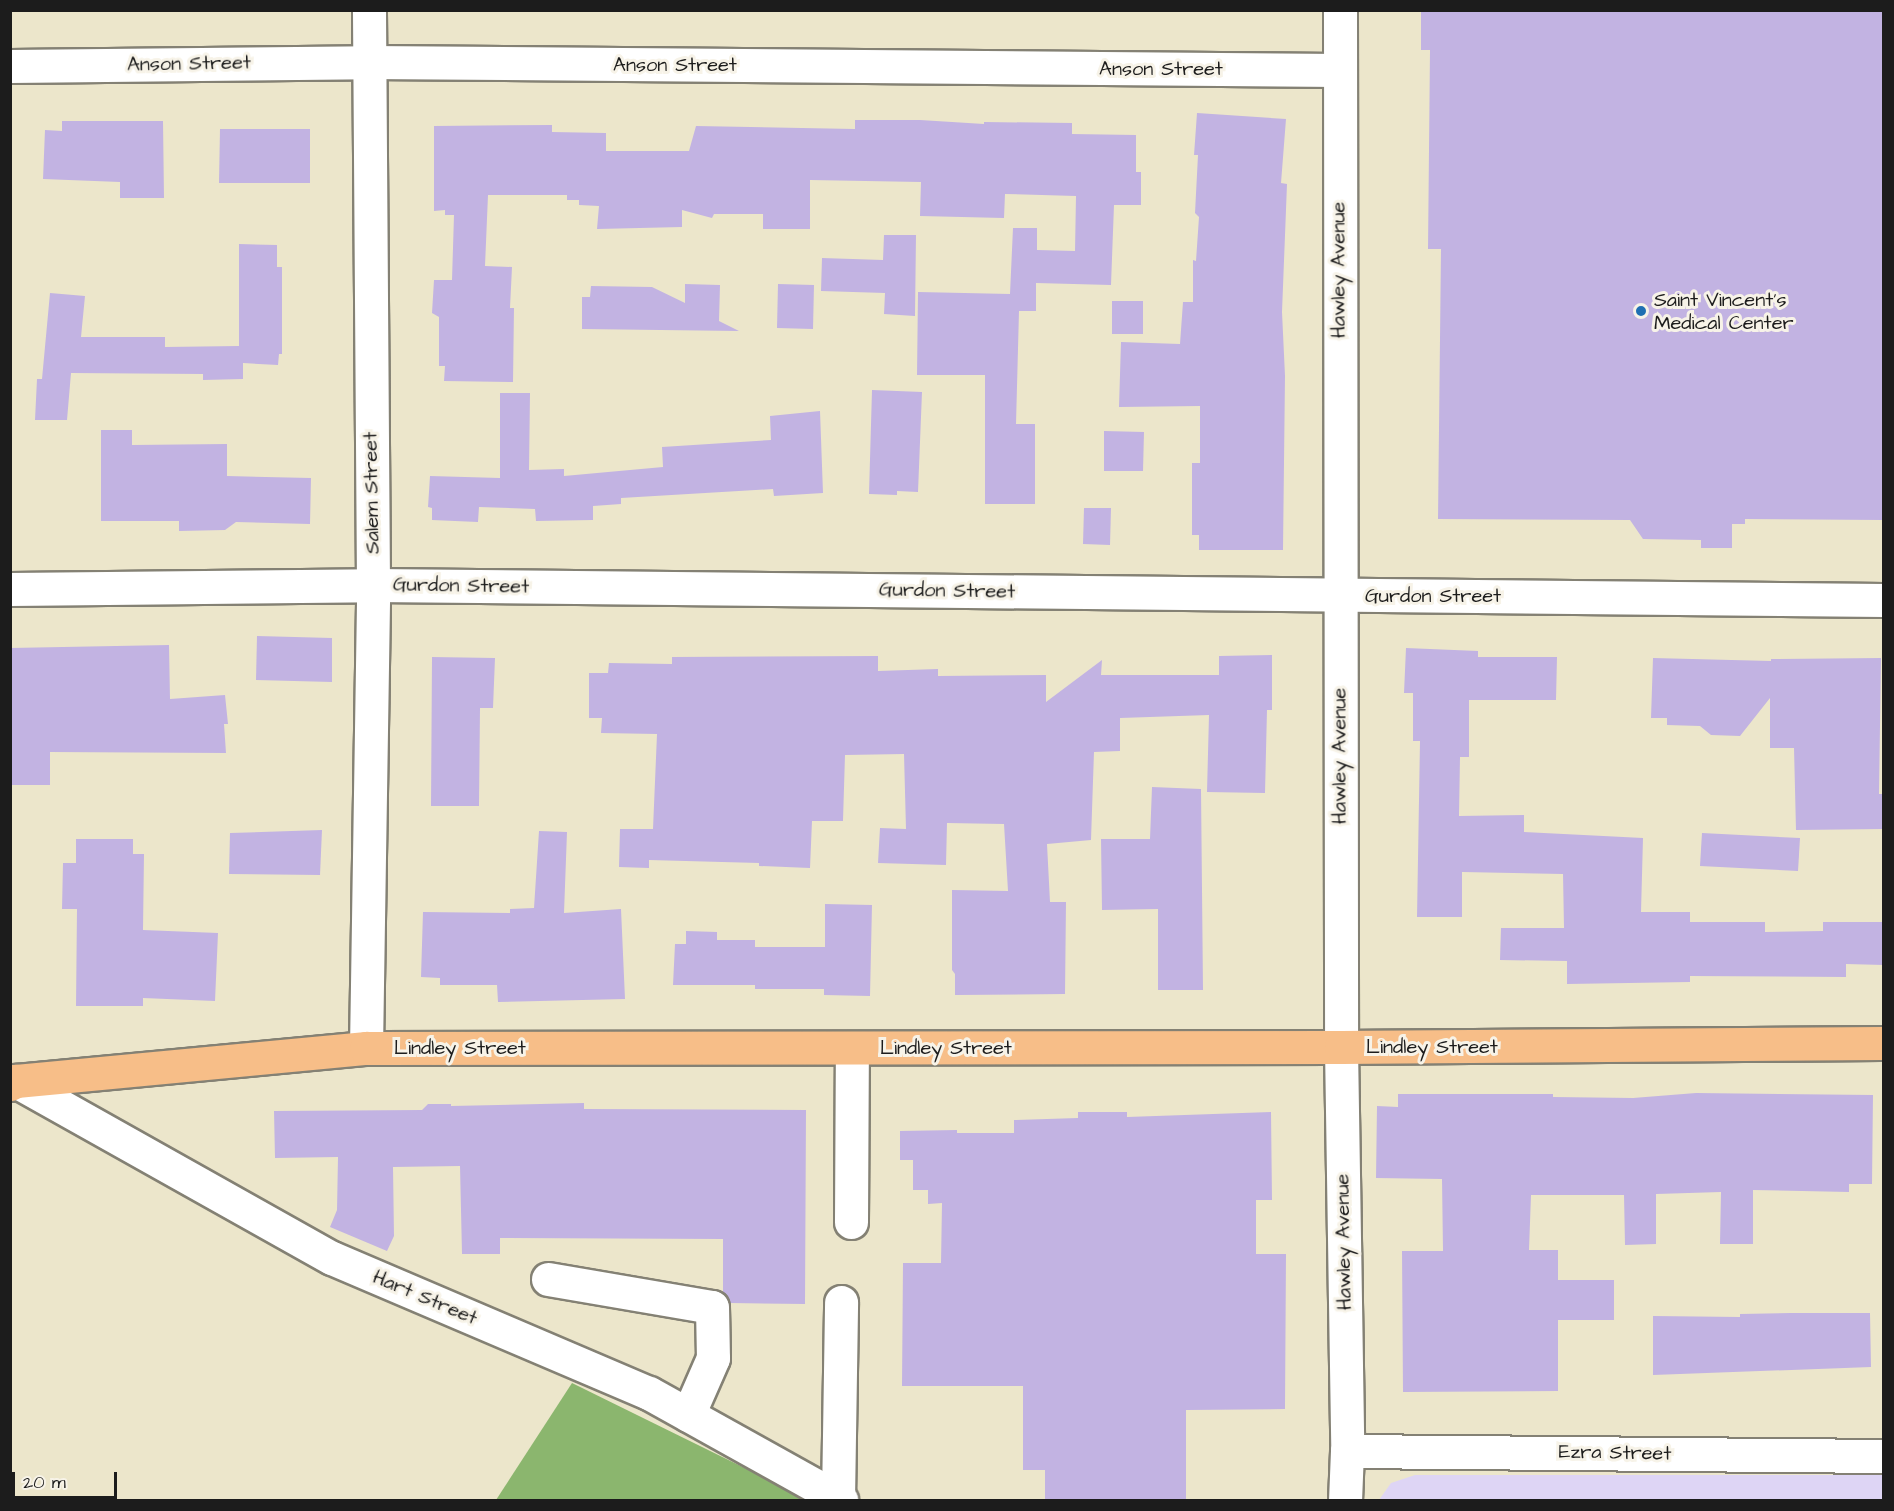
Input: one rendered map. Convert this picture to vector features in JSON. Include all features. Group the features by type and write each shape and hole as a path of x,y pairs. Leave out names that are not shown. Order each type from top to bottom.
{"main road":[{"name":"Lindley Street","path":"13,1082 366,1048 1341,1047 1884,1043"}],"street":[{"name":"Salem Street","path":"366,1048 373,585 369,10"},
{"name":"Hawley Avenue","path":"1340,10 1341,1047 1347,1451 1345,1500"},
{"name":"Anson Street","path":"10,66 368,62 1339,70"},
{"name":"Gurdon Street","path":"10,588 373,585 1884,600"},
{"path":"851,1222 852,1048"},
{"name":"Hart Street","path":"13,1082 332,1258 649,1393 839,1500"},
{"path":"548,1279 711,1307 713,1358 688,1415"},
{"path":"839,1500 841,1302"},
{"name":"Ezra Street","path":"1347,1451 1884,1456"}],"shaded area":[{"path":"1415,1475 1883,1475 1883,1500 1379,1500 1391,1483"}],"green space":[{"path":"572,1383 763,1477 804,1500 496,1500"}],"building":[{"name":"Saint Vincent's Medical Center","path":"1421,10 1884,10 1884,520 1745,519 1745,524 1732,524 1732,548 1701,548 1701,540 1643,539 1630,520 1438,519 1441,249 1428,249 1430,50 1421,50"},
{"path":"1197,113 1286,119 1281,183 1287,184 1282,312 1285,376 1283,550 1199,550 1199,535 1192,535 1192,463 1200,463 1200,406 1119,407 1121,342 1180,344 1183,302 1193,302 1193,260 1196,261 1199,217 1195,213 1198,155 1194,155"},
{"path":"855,120 920,120 984,124 984,122 1072,123 1072,134 1136,135 1136,172 1141,172 1141,205 1114,205 1111,285 1036,283 1036,311 1019,311 1016,424 1035,424 1035,504 985,504 985,375 917,375 918,292 1010,294 1013,228 1037,228 1037,250 1075,251 1076,196 1005,194 1004,218 920,216 921,182 810,180 810,229 763,229 763,214 714,214 712,218 682,210 682,227 597,229 599,206 579,205 579,200 567,200 567,195 488,195 485,266 512,267 510,308 514,308 513,382 444,381 445,366 439,366 439,317 432,313 434,280 452,280 454,215 445,215 445,210 434,211 434,126 552,125 552,132 606,133 606,151 689,151 696,126 855,129"},
{"path":"62,121 163,121 164,198 120,198 120,182 43,179 45,130 62,131"},
{"path":"220,129 310,129 310,183 219,183"},
{"path":"884,235 916,235 915,316 884,314 885,293 821,291 822,258 883,260"},
{"path":"239,244 277,245 277,267 282,267 282,354 279,354 278,365 243,363 243,379 203,380 203,374 71,373 67,420 35,420 37,379 42,379 50,293 85,296 81,337 165,337 165,347 239,346"},
{"path":"685,284 720,285 719,321 739,331 582,329 582,297 590,297 591,286 652,287 685,303"},
{"path":"778,284 814,285 813,329 777,328"},
{"path":"1112,301 1143,301 1143,334 1112,334"},
{"path":"872,390 922,392 918,492 897,491 897,495 869,494"},
{"path":"500,393 530,393 529,470 564,469 564,476 663,467 662,447 771,440 770,416 820,411 823,493 774,496 773,489 621,498 621,504 593,506 593,520 536,521 535,509 479,507 478,522 432,520 432,508 428,507 430,476 500,478"},
{"path":"101,430 132,430 132,445 227,444 227,476 311,478 310,524 236,522 225,530 179,531 179,521 101,521"},
{"path":"1104,431 1144,432 1143,471 1104,471"},
{"path":"1084,508 1111,508 1110,545 1083,544"},
{"path":"257,636 332,638 332,682 256,680"},
{"path":"169,645 170,699 225,695 228,724 224,724 226,753 50,752 50,785 10,785 10,648"},
{"path":"1406,648 1478,651 1478,657 1557,657 1556,700 1469,700 1469,757 1460,757 1459,816 1524,815 1524,832 1643,838 1641,912 1690,912 1690,922 1765,922 1765,932 1823,931 1823,922 1884,922 1884,965 1846,964 1846,977 1690,976 1690,982 1567,984 1567,961 1500,960 1501,928 1564,928 1563,874 1462,872 1462,917 1417,917 1420,741 1413,741 1413,693 1404,693"},
{"path":"1272,655 1272,710 1267,710 1265,793 1207,792 1209,715 1120,718 1120,751 1094,752 1091,840 1047,844 1050,902 1066,902 1065,994 955,995 955,974 952,970 952,890 1008,891 1004,824 947,823 946,865 878,863 880,828 906,829 904,754 845,755 843,821 812,821 810,868 759,866 759,863 649,860 649,868 619,867 620,829 653,829 657,734 601,733 602,718 589,718 589,673 608,673 609,663 672,664 672,657 878,656 878,671 938,669 938,676 1046,675 1046,702 1102,660 1101,675 1219,675 1219,656"},
{"path":"432,657 495,658 493,708 480,708 479,806 431,806"},
{"path":"1653,658 1771,661 1771,659 1881,658 1879,794 1884,794 1884,829 1796,830 1794,748 1770,748 1770,698 1740,736 1711,735 1700,726 1667,725 1667,718 1651,718"},
{"path":"1152,787 1201,789 1203,990 1158,990 1158,909 1102,910 1101,839 1150,839"},
{"path":"322,830 320,875 229,874 230,833"},
{"path":"539,831 567,832 564,913 621,909 625,999 498,1002 497,985 440,985 440,978 421,977 423,912 510,913 510,909 534,908"},
{"path":"1702,833 1800,838 1798,871 1700,866"},
{"path":"76,839 133,839 133,854 144,854 143,930 218,933 215,1001 143,998 143,1006 76,1006 77,909 62,909 63,863 76,863"},
{"path":"825,904 872,905 870,996 824,995 824,989 755,989 755,985 673,985 675,944 686,944 686,931 717,932 717,940 755,940 755,947 825,947"},
{"path":"1696,1093 1873,1095 1872,1184 1849,1184 1849,1192 1753,1190 1753,1244 1720,1244 1721,1192 1656,1194 1656,1244 1625,1245 1624,1195 1531,1195 1529,1250 1558,1250 1558,1280 1614,1280 1614,1320 1558,1320 1558,1391 1403,1392 1402,1251 1443,1251 1442,1179 1376,1178 1377,1106 1398,1107 1398,1094 1553,1094 1553,1097 1633,1098"},
{"path":"584,1103 584,1109 806,1110 805,1304 730,1303 723,1292 723,1239 500,1238 500,1254 462,1254 460,1166 393,1167 394,1236 387,1251 330,1227 337,1210 338,1157 275,1158 274,1111 422,1110 428,1104 451,1104 451,1106"},
{"path":"1078,1112 1127,1112 1127,1117 1271,1112 1272,1200 1256,1200 1256,1254 1286,1254 1285,1409 1186,1410 1186,1500 1045,1500 1045,1470 1023,1470 1023,1386 902,1386 903,1263 941,1263 942,1203 928,1204 928,1190 913,1190 913,1160 900,1160 900,1131 957,1130 957,1133 1014,1133 1014,1120 1078,1118"},
{"path":"1870,1313 1871,1367 1653,1375 1653,1316 1740,1317 1740,1314"}],"place":[{"name":"Saint Vincent's Medical Center","path":"1641,311"}]}
